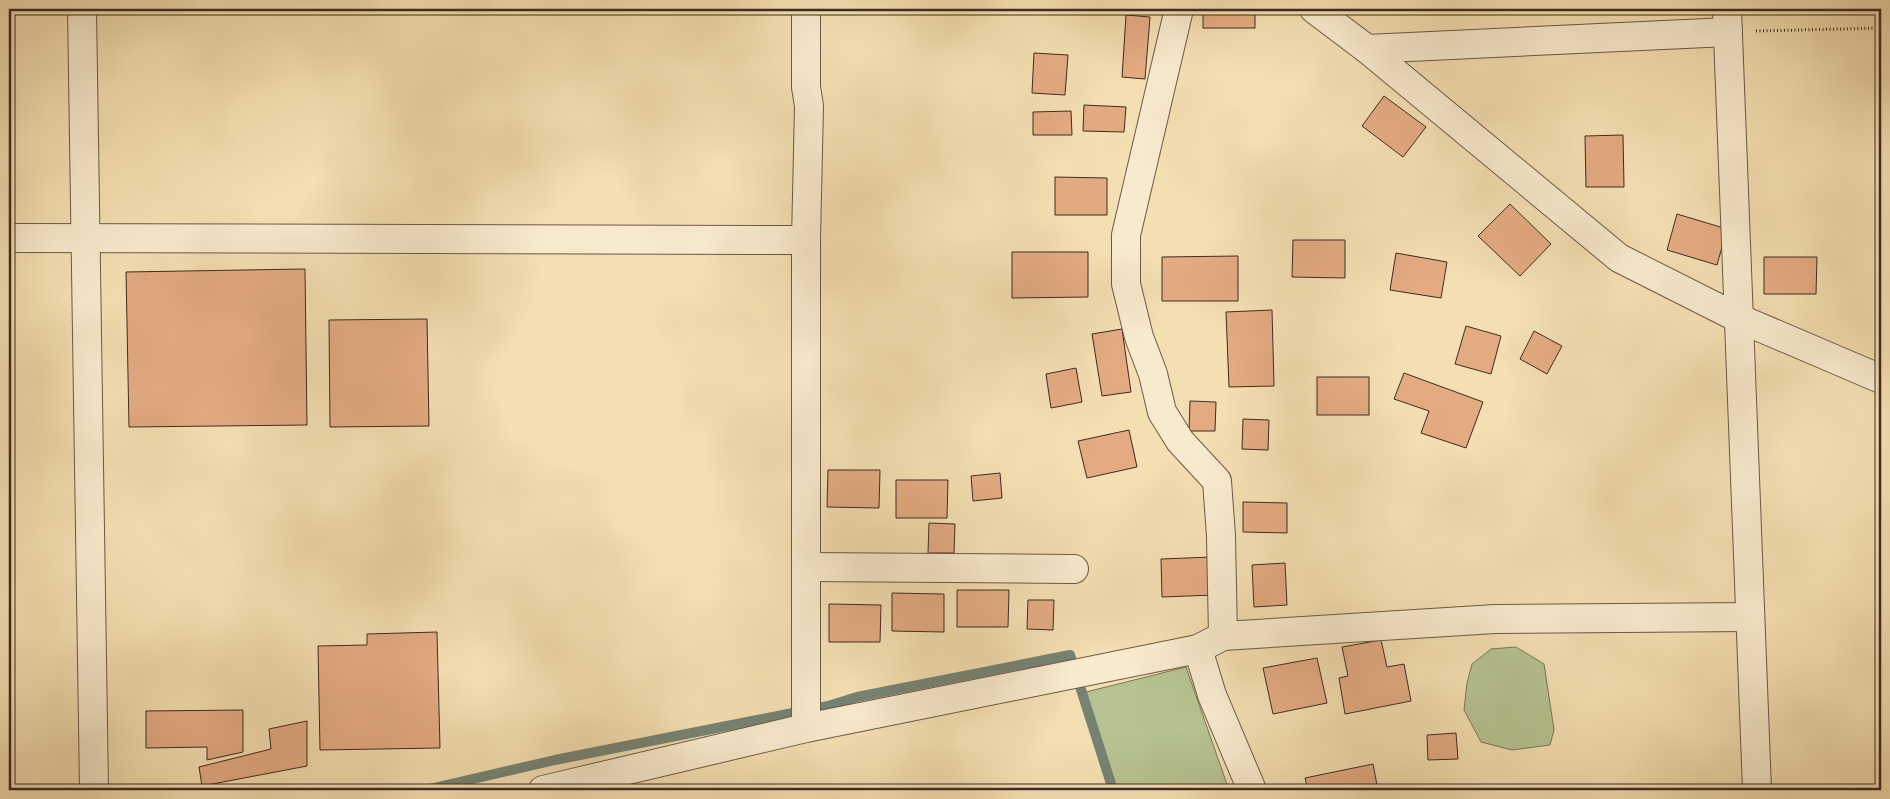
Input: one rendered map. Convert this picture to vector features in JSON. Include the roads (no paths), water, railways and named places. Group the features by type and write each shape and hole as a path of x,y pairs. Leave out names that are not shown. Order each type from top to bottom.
{"street":[{"path":"82,9 94,790"},
{"path":"806,9 806,87 809,106 806,240 806,715"},
{"path":"1179,9 1126,236 1126,284 1139,337 1153,374 1162,412 1180,440 1217,481 1221,536 1223,636"},
{"path":"1314,9 1367,49 1619,258 1738,318 1881,379"},
{"path":"1367,49 1728,20 1757,790"},
{"path":"9,238 806,240"},
{"path":"806,567 1074,569"},
{"path":"543,790 806,715 1063,676 1198,649 1223,636 1495,620 1750,617"},
{"path":"1198,649 1212,696 1252,790"}],"waterway":[{"path":"425,790 555,760 828,706 857,697 1070,655 1113,790"}]}
